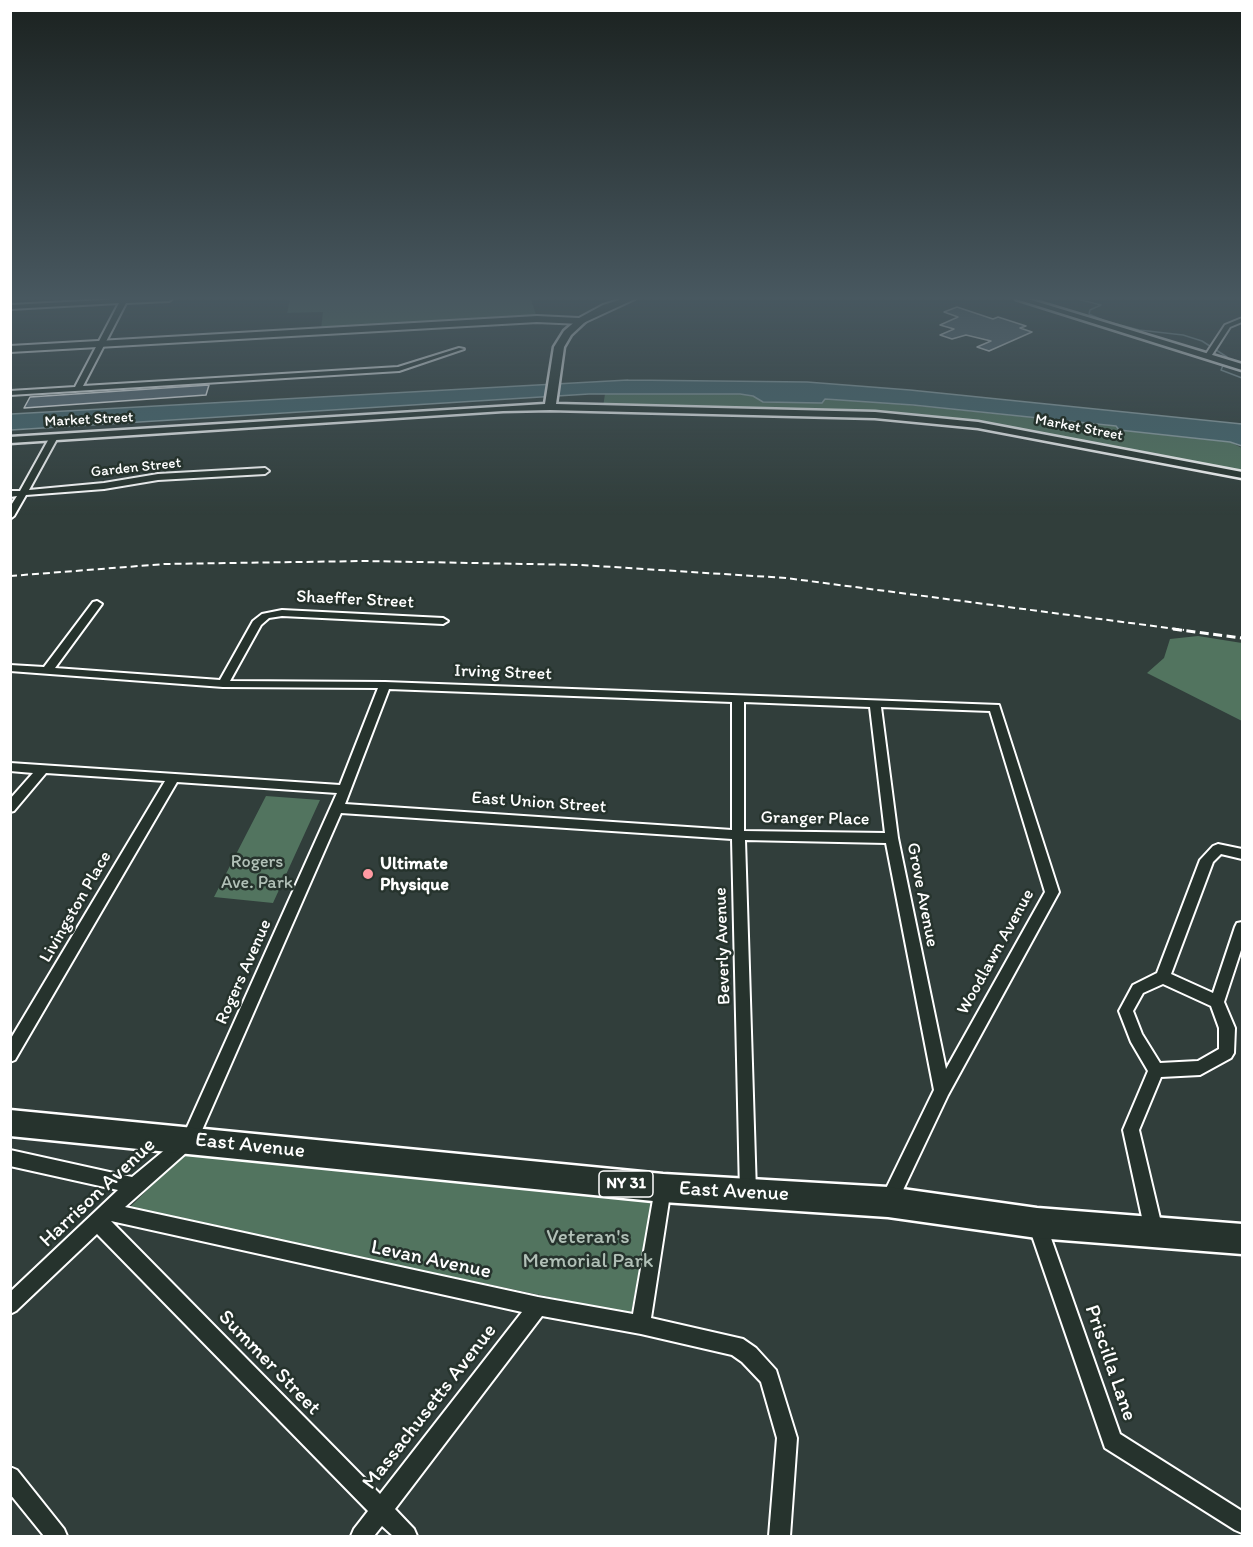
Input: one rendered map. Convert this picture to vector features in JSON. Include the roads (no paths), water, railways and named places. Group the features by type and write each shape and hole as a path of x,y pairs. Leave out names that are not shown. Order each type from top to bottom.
{"highway":[{"name":"East Avenue","path":"10,1123 663,1188 888,1202 1037,1223 1242,1239"}],"street":[{"path":"78,388 86,371"},
{"path":"10,393 362,371"},
{"path":"550,404 556,371"},
{"name":"Market Street","path":"10,440 550,404 875,415 927,419 1047,437 1242,475"},
{"path":"10,516 54,437"},
{"name":"Garden Street","path":"10,494 104,486 158,477 265,471"},
{"path":"48,670 97,604"},
{"name":"Shaeffer Street","path":"224,684 256,623 266,616 282,613 442,621"},
{"name":"Irving Street","path":"10,668 224,684 385,685 995,708"},
{"name":"Rogers Avenue","path":"190,1140 345,789 385,685"},
{"name":"Beverly Avenue","path":"738,699 738,835 748,1192"},
{"name":"Grove Avenue","path":"875,705 892,838 942,1090"},
{"name":"Woodlawn Avenue","path":"888,1202 942,1090 1052,892 995,708"},
{"path":"10,767 345,789"},
{"path":"10,808 43,769"},
{"name":"Livingston Place","path":"10,1055 173,778"},
{"name":"East Union Street","path":"337,807 738,835"},
{"name":"Granger Place","path":"738,835 892,838"},
{"path":"1156,1070 1136,1037 1126,1011 1138,989 1163,977 1206,860 1218,849 1242,854"},
{"path":"1156,1070 1200,1068 1226,1053 1227,1028 1217,1002 1242,927"},
{"path":"1163,977 1217,1002"},
{"path":"1154,1231 1131,1130 1156,1070"},
{"name":"Harrison Avenue","path":"10,1305 135,1186 190,1140"},
{"path":"10,1158 135,1186"},
{"path":"641,1325 663,1188"},
{"name":"Levan Avenue","path":"103,1217 736,1346 749,1355 769,1377 787,1438 780,1536"},
{"name":"Summer Street","path":"103,1217 380,1512 407,1536"},
{"name":"Priscilla Lane","path":"1037,1223 1112,1441 1242,1523"},
{"name":"Massachusetts Avenue","path":"360,1536 538,1306"},
{"path":"10,1477 57,1536"}],"water":[{"path":"628,380 807,382 910,390 1242,424 1242,446 1230,442 1119,430 1116,426 913,405 825,399 822,403 763,402 753,396 740,394 589,394 11,430 11,414"}],"waterway":[{"path":"1224,371 1242,378"}],"railway":[{"path":"10,576 165,564 365,561 581,565 786,578 1184,630"},
{"path":"1173,629 1242,638"}],"place":[{"name":"Ultimate Physique","path":"368,874"}],"park label":[{"name":"Rogers Ave. Park","path":"257,872"},
{"name":"Veteran's Memorial Park","path":"588,1250"}]}
